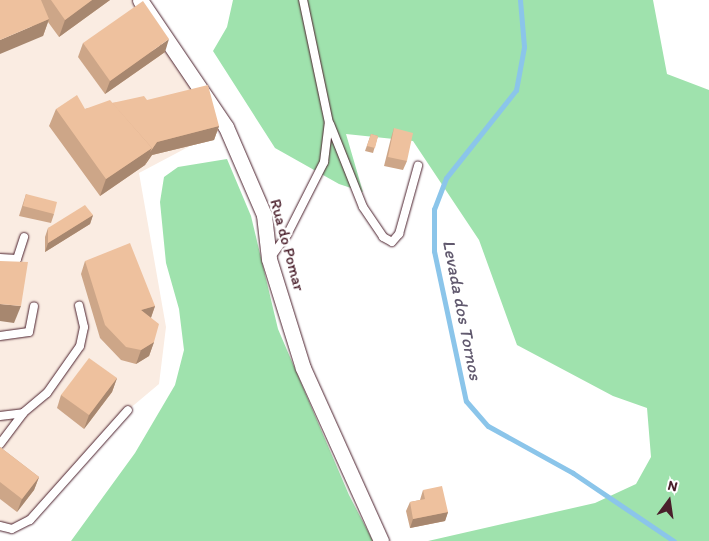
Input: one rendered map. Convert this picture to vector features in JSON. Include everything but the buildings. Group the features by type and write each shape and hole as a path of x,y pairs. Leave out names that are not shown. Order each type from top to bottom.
{"street":[{"name":"Rua do Pomar","path":"140,0 226,127 264,214 269,259 303,368 381,541"}],"lane":[{"path":"303,0 329,122 363,207 383,237 392,242 398,234 418,166"},
{"path":"269,259 287,235 324,162 329,122"},
{"path":"0,258 17,259 24,237"},
{"path":"0,336 29,332 34,306"},
{"path":"0,444 24,413 47,392 80,346 84,327 79,306"},
{"path":"0,526 12,529 30,520 128,410"},
{"path":"0,416 24,413"}],"shaded area":[{"path":"0,0 140,0 226,127 139,173 166,327 159,384 128,410 30,520 12,529 0,526"}],"green space":[{"path":"233,0 653,0 667,74 709,90 709,541 428,541 595,503 636,484 651,457 647,408 613,396 517,345 479,240 413,141 346,134 363,192 339,184 275,148 213,51 227,27"},
{"path":"227,159 251,216 278,329 349,495 373,541 71,541 135,453 175,385 184,350 179,309 166,263 160,202 164,177 178,167"}],"waterway":[{"name":"Levada dos Tornos","path":"520,0 524,47 516,90 446,178 434,209 434,251 466,401 488,426 573,473 674,541"}]}
